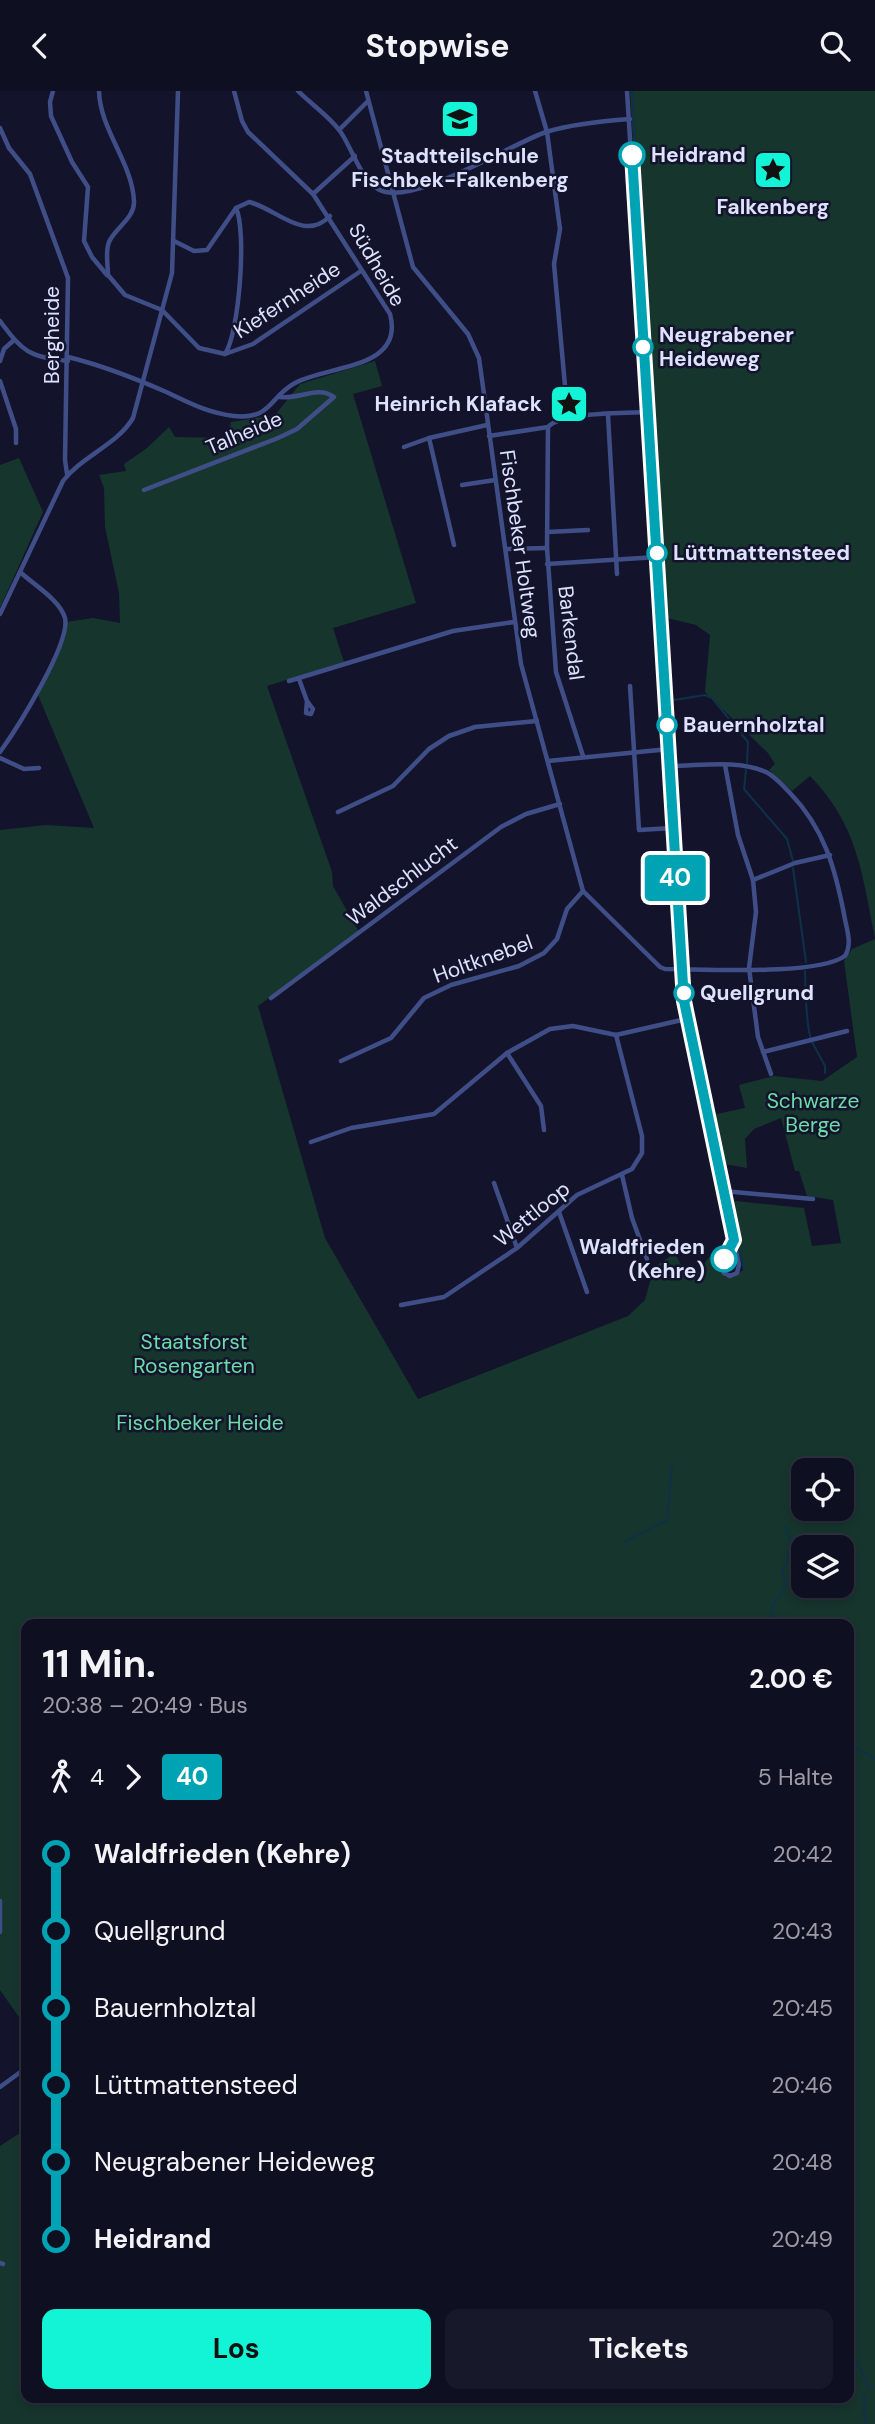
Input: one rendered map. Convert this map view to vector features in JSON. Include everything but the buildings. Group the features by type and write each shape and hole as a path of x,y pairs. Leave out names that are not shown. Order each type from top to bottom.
{"street":[{"path":"53,91 50,102 51,116 89,191 83,232 86,245 125,295 162,310"},
{"path":"99,91 103,116 118,148 134,200 132,211 109,242 108,275"},
{"path":"0,614 67,474 129,424 172,274 178,91"},
{"name":"Südheide","path":"14,340 34,356 68,359 142,382 204,411 251,417 265,412 297,381 359,363 386,346 391,334 390,314 361,271 330,216 313,194 248,132 242,121 234,91"},
{"path":"298,91 339,130 371,183 380,191 393,194 451,178 547,132 630,119"},
{"name":"Fischbeker Holtweg","path":"366,91 413,267 475,345 513,622 583,891"},
{"path":"535,91 547,132 560,229 554,264 568,419"},
{"path":"626,91 630,119 672,828 686,1019 734,1240 739,1269 730,1276 723,1272 721,1264 734,1240"},
{"path":"339,130 368,101"},
{"name":"Bergheide","path":"0,128 9,148 27,169 67,271 67,474"},
{"path":"313,194 355,156"},
{"path":"174,241 194,251 207,250 236,208 249,202 259,204 298,226 314,225 330,216"},
{"path":"225,353 232,338 243,250 241,218 236,208"},
{"name":"Kiefernheide","path":"162,310 200,348 225,353 244,349 361,271"},
{"path":"0,321 14,340 4,349 0,361"},
{"path":"232,338 244,349"},
{"path":"0,381 16,429 16,443"},
{"name":"Talheide","path":"144,490 297,429 334,397 318,391 292,399 280,397"},
{"path":"489,436 548,427 552,422 568,419 647,412"},
{"path":"608,415 617,574"},
{"path":"404,447 429,438 488,425"},
{"name":"Barkendal","path":"548,427 547,564 556,672 583,755"},
{"path":"429,438 454,545"},
{"path":"462,485 495,480"},
{"path":"547,532 588,530"},
{"path":"505,549 547,548"},
{"path":"547,564 657,557"},
{"path":"0,752 40,688 61,642 65,621 60,609 20,572"},
{"path":"289,681 453,631 513,622"},
{"path":"299,679 307,701"},
{"path":"631,686 639,830 672,828"},
{"path":"338,812 393,786 429,749 449,736 475,727 537,721"},
{"path":"548,761 583,755 669,749"},
{"path":"0,758 24,769 38,768"},
{"path":"583,891 660,967 807,967 840,959 847,953 848,938 830,855 811,818 775,778 756,769 725,765 670,766"},
{"path":"725,765 735,823 753,880 756,912 749,968 753,1013 771,1074"},
{"name":"Waldschlucht","path":"271,997 501,827 527,814 560,804"},
{"path":"753,880 796,863 830,855"},
{"name":"Holtknebel","path":"341,1061 391,1038 425,998 451,985 519,965 544,954 554,945 567,909 583,891"},
{"path":"311,1142 361,1126 434,1114 507,1053 550,1029 573,1026 616,1035 686,1019"},
{"path":"763,1052 847,1031"},
{"name":"Wettloop","path":"401,1305 444,1297 517,1248 578,1195 622,1175 639,1161 643,1144 616,1035"},
{"path":"507,1053 541,1106 544,1130"},
{"path":"622,1175 632,1218 647,1259"},
{"path":"494,1183 517,1248"},
{"path":"723,1191 813,1199"},
{"path":"559,1212 587,1292"},
{"path":"0,1901 0,1931"},
{"path":"0,2087 21,2072"}],"green space":[{"path":"630,91 875,91 875,938 856,851 839,813 810,776 792,791 769,770 775,764 768,753 705,692 710,635 696,625 667,618 665,599 662,599 645,346 649,345 648,335 644,335"},
{"name":"Staatsforst Rosengarten","path":"375,361 382,386 353,394 416,603 333,628 344,662 267,686 332,872 333,886 359,932 258,1006 325,1238 418,1399 628,1316 645,1300 654,1267 675,1253 688,1279 699,1271 715,1250 726,1245 716,1267 726,1277 733,1277 743,1270 728,1205 736,1201 804,1208 812,1246 841,1243 833,1200 807,1196 799,1171 795,1171 781,1118 754,1129 745,1139 747,1168 724,1164 712,1115 745,1108 739,1085 774,1076 822,1081 857,1057 844,961 852,949 875,939 875,2424 0,2424 0,2146 21,2132 21,2403 854,2403 854,1619 21,1619 21,2020 0,1990 0,830 46,825 94,828 38,695 62,643 66,622 93,618 120,623 119,593 105,527 104,488 99,475 126,471 124,464 147,448 169,427 175,437 228,438 231,422 275,415 300,384"},
{"path":"19,458 43,512 0,608 0,465"}],"waterway":[{"path":"632,91 633,107"},
{"path":"633,109 641,240"},
{"path":"642,250 653,422"},
{"path":"653,424 663,598"},
{"path":"664,616 673,760"},
{"path":"674,700 705,695 712,698 748,742 747,763"},
{"path":"746,770 744,789 787,839 793,861"},
{"path":"674,775 685,960"},
{"path":"793,868 806,962"},
{"path":"805,971 811,1040"},
{"path":"686,978 687,996"},
{"path":"812,1042 825,1066 825,1073"},
{"path":"697,1054 725,1183"},
{"path":"728,1199 744,1269"},
{"path":"624,1542 667,1520 672,1466"},
{"path":"786,1525 791,1542"},
{"path":"791,1542 788,1557 791,1560"},
{"path":"774,1619 771,1610 786,1585 782,1571 788,1559"},
{"path":"854,1747 875,1759"},
{"path":"854,2360 869,2389"},
{"path":"864,2394 865,2424"}],"bus line":[{"name":"40","path":"632,155 684,1001 734,1240 724,1259"}],"place":[{"name":"Stadtteilschule Fischbek-Falkenberg","path":"460,119"},
{"name":"Heidrand","path":"632,155"},
{"name":"Falkenberg","path":"773,170"},
{"name":"Neugrabener Heideweg","path":"643,347"},
{"name":"Heinrich Klafack","path":"569,404"},
{"name":"Lüttmattensteed","path":"657,553"},
{"name":"Bauernholztal","path":"667,725"},
{"name":"Quellgrund","path":"684,993"},
{"name":"Waldfrieden (Kehre)","path":"724,1259"}],"park label":[{"name":"Schwarze Berge","path":"813,1113"},
{"name":"Fischbeker Heide","path":"200,1423"}]}
